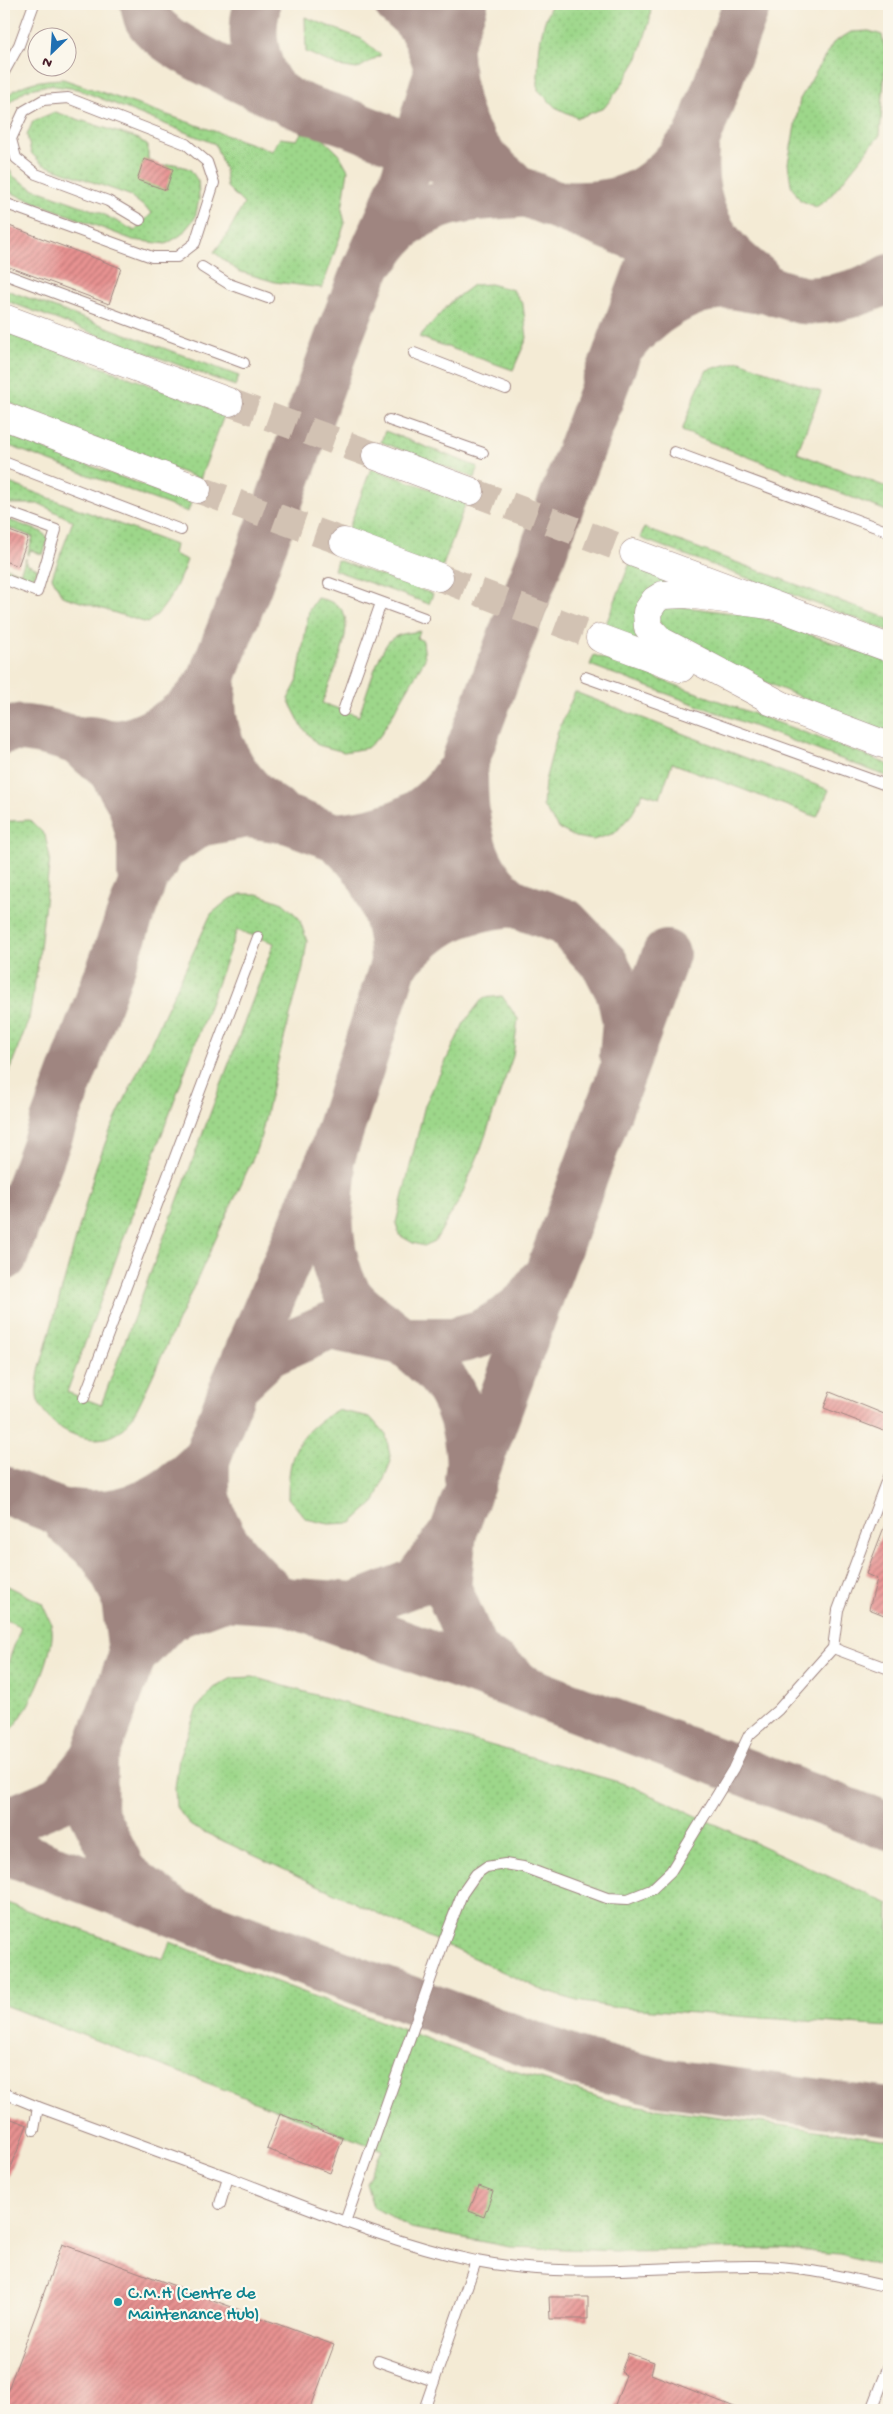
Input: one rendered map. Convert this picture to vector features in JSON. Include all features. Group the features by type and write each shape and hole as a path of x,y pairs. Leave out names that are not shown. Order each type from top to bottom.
{"main road":[{"path":"4,318 229,402"},
{"path":"4,416 196,489"},
{"path":"376,456 470,491"},
{"path":"344,542 439,577"},
{"path":"634,553 889,648"},
{"path":"770,605 671,593 655,600 650,606 647,619 648,627 660,641 787,708"},
{"path":"600,638 889,746"}],"lane":[{"path":"4,72 19,46 34,4"},
{"path":"4,204 152,257 176,257 195,243 214,183 208,162 186,144 68,98 43,100 24,111 11,139 16,158 36,174 108,201 140,220"},
{"path":"202,267 229,284 268,298"},
{"path":"4,274 244,363"},
{"path":"414,353 506,389"},
{"path":"389,420 483,453"},
{"path":"674,452 889,532"},
{"path":"4,462 181,530"},
{"path":"4,511 56,530 37,592 4,579"},
{"path":"329,583 424,618"},
{"path":"343,710 381,603"},
{"path":"585,677 889,786"},
{"path":"84,1398 258,937"},
{"path":"346,2222 438,1956 462,1894 476,1874 486,1868 505,1864 523,1866 607,1898 628,1899 651,1890 671,1871 734,1769 749,1735 778,1710 833,1648 838,1610 889,1474"},
{"path":"833,1648 889,1669"},
{"path":"4,2093 346,2222 445,2255 497,2265 561,2271 752,2266 820,2272 889,2287"},
{"path":"34,2130 38,2107"},
{"path":"220,2204 228,2177"},
{"path":"424,2410 476,2261"},
{"path":"378,2361 434,2382"},
{"path":"872,2410 889,2365"}],"green space":[{"path":"552,4 651,4 650,20 638,58 621,86 604,108 578,118 555,107 538,90 541,35"},
{"path":"305,17 362,39 381,55 357,69 338,66 306,52"},
{"path":"869,31 882,35 886,55 880,135 828,199 816,207 800,200 791,185 788,163 800,99 833,43 851,32"},
{"path":"63,79 272,151 280,138 297,140 304,128 316,132 339,154 348,170 342,210 345,223 322,288 275,282 238,271 214,252 226,236 244,204 227,187 225,170 215,144 77,89 48,85 26,90 11,101 4,111 4,99 24,85 39,81"},
{"path":"55,112 139,139 148,146 148,159 160,166 175,164 190,169 198,181 199,199 195,218 181,235 166,244 133,240 4,190 4,162 14,177 32,188 101,213 135,231 152,213 129,195 42,164 31,153 27,135 33,121"},
{"path":"490,284 513,290 523,305 527,338 513,370 419,337 453,300 473,285"},
{"path":"4,289 239,376 235,386 4,300"},
{"path":"4,331 225,413 200,479 37,418 4,399"},
{"path":"740,361 821,392 797,453 889,488 889,512 682,431 698,388 707,370"},
{"path":"385,431 478,467 475,478 381,442"},
{"path":"4,434 191,503 188,512 4,444"},
{"path":"371,468 466,502 441,571 346,536"},
{"path":"4,481 175,545 173,554 187,560 176,586 161,611 147,623 62,596 52,577 73,521 40,504 11,504 4,501"},
{"path":"4,518 42,532 48,539 43,555 31,550 27,555 33,537 4,526"},
{"path":"644,528 889,619 889,631 640,538"},
{"path":"26,558 26,564 38,569 31,580 24,583 4,577 4,567 20,573"},
{"path":"337,560 433,594 429,604 334,570"},
{"path":"630,563 675,580 663,587 651,646 604,629"},
{"path":"317,598 331,602 341,609 345,617 346,629 340,656 322,703 359,716 376,665 385,646 397,636 420,631 417,638 423,641 425,659 380,736 367,748 344,752 318,745 302,727 288,699 297,682 309,610"},
{"path":"661,604 756,616 889,662 889,734 684,648 668,639 655,613"},
{"path":"594,655 863,754 889,765 889,777 590,665"},
{"path":"575,692 829,790 817,817 672,763 660,798 643,793 632,814 615,833 593,840 575,837 558,828 543,806 545,781 558,731"},
{"path":"30,820 45,835 50,858 39,957 29,1019 4,1085 4,826 9,821"},
{"path":"241,894 258,894 283,903 299,918 307,941 303,968 278,1061 261,1136 254,1156 136,1410 125,1426 111,1436 99,1439 74,1435 62,1429 43,1411 37,1397 37,1386 39,1371 96,1167 110,1131 211,914 228,900","holes":["237,930 274,943 101,1405 67,1392"]},
{"path":"502,996 518,1019 513,1056 480,1151 460,1199 435,1241 424,1246 413,1243 399,1235 396,1223 425,1105 464,1023 483,998"},
{"path":"337,1410 370,1417 386,1435 391,1461 375,1502 352,1523 329,1524 306,1519 288,1498 288,1482 293,1456 304,1436 312,1427"},
{"path":"4,1584 42,1603 52,1629 52,1641 44,1671 29,1703 21,1717 4,1737 4,1674 21,1627 4,1619"},
{"path":"253,1677 629,1785 889,1904 889,2027 612,2007 577,2001 544,1991 191,1826 176,1807 175,1788 179,1758 197,1708 214,1688 232,1678"},
{"path":"4,1902 163,1959 170,1942 505,2068 618,2103 889,2140 889,2268 840,2254 780,2249 618,2251 510,2247 411,2228 373,2207 366,2183 382,2150 4,2005"}],"building":[{"path":"144,159 173,169 166,190 137,180"},
{"path":"4,224 121,268 109,304 4,265"},
{"path":"4,529 28,538 18,566 4,561"},
{"path":"830,1392 889,1416 889,1433 824,1408"},
{"path":"888,1517 889,1617 869,1609 877,1579 866,1574"},
{"path":"280,2114 343,2138 330,2173 267,2149"},
{"path":"4,2116 27,2125 5,2184 4,2183"},
{"path":"479,2186 493,2191 484,2217 469,2211"},
{"name":"C.M.H (Centre de Maintenance Hub)","path":"62,2244 334,2345 310,2410 4,2410 4,2400"},
{"path":"549,2297 588,2297 588,2319 550,2319"},
{"path":"628,2353 654,2362 651,2374 742,2410 613,2410 626,2375 621,2372"}],"taxiway":[{"path":"144,4 148,19 157,30 171,41 210,64 283,99"},
{"path":"398,4 415,18 421,26 439,71"},
{"path":"4,1257 141,886 216,666 248,586 340,334 362,278 390,216 415,149 433,87 464,4"},
{"path":"175,1913 124,1874 93,1812 94,1758 234,1386 331,1158 424,871 747,4"},
{"path":"256,10 254,21 255,47 262,72 276,93 294,104 352,124 778,293 801,300 822,300 847,295 881,283 889,278"},
{"path":"449,54 453,93 463,125 481,154 493,168 509,181"},
{"path":"564,205 603,204 635,195 662,177 688,148"},
{"path":"695,150 694,170 696,189 707,223 716,239 728,253 757,278"},
{"path":"379,253 393,235 407,222 423,212 458,200 518,194"},
{"path":"621,346 643,323 669,304 684,296 715,286 731,285 754,289"},
{"path":"88,740 123,743 147,735 182,714 201,695 207,685"},
{"path":"213,687 214,723 226,757 246,787 259,800 274,810"},
{"path":"4,730 22,729 46,732 74,740 136,761 209,790"},
{"path":"82,745 111,769 132,805 141,841 141,873"},
{"path":"464,776 468,830 479,863 499,891 513,903"},
{"path":"336,837 371,832 403,822 431,804 455,777"},
{"path":"151,868 163,847 199,823 248,814 289,820 565,922 605,964 620,993 626,1022 623,1054"},
{"path":"336,837 365,867 374,882 390,926 394,961"},
{"path":"394,963 434,927 447,919 475,909 513,903"},
{"path":"511,1677 475,1652 447,1587 453,1533 666,954"},
{"path":"332,1175 329,1219 330,1234 340,1278 349,1296 357,1306 424,1359 446,1383 461,1413 466,1433 469,1455 468,1478"},
{"path":"237,1383 269,1353 330,1326 401,1341 454,1341 480,1334 506,1320 530,1300 541,1282"},
{"path":"72,1513 111,1513 129,1510 145,1504 176,1486 205,1460"},
{"path":"206,1461 206,1492 215,1524 239,1560 269,1591"},
{"path":"4,1490 287,1602 530,1691 889,1827"},
{"path":"68,1523 103,1553 124,1593 132,1652"},
{"path":"135,1653 169,1617 222,1597 355,1606 416,1582 453,1533"},
{"path":"4,1823 61,1799 94,1758"},
{"path":"4,1850 581,2063 661,2082 889,2112"}],"tunnel":[{"path":"229,402 376,456"},
{"path":"197,489 344,542"},
{"path":"470,491 634,553"},
{"path":"439,577 600,638"}],"place":[{"name":"C.M.H (Centre de Maintenance Hub)","path":"118,2302"}]}
